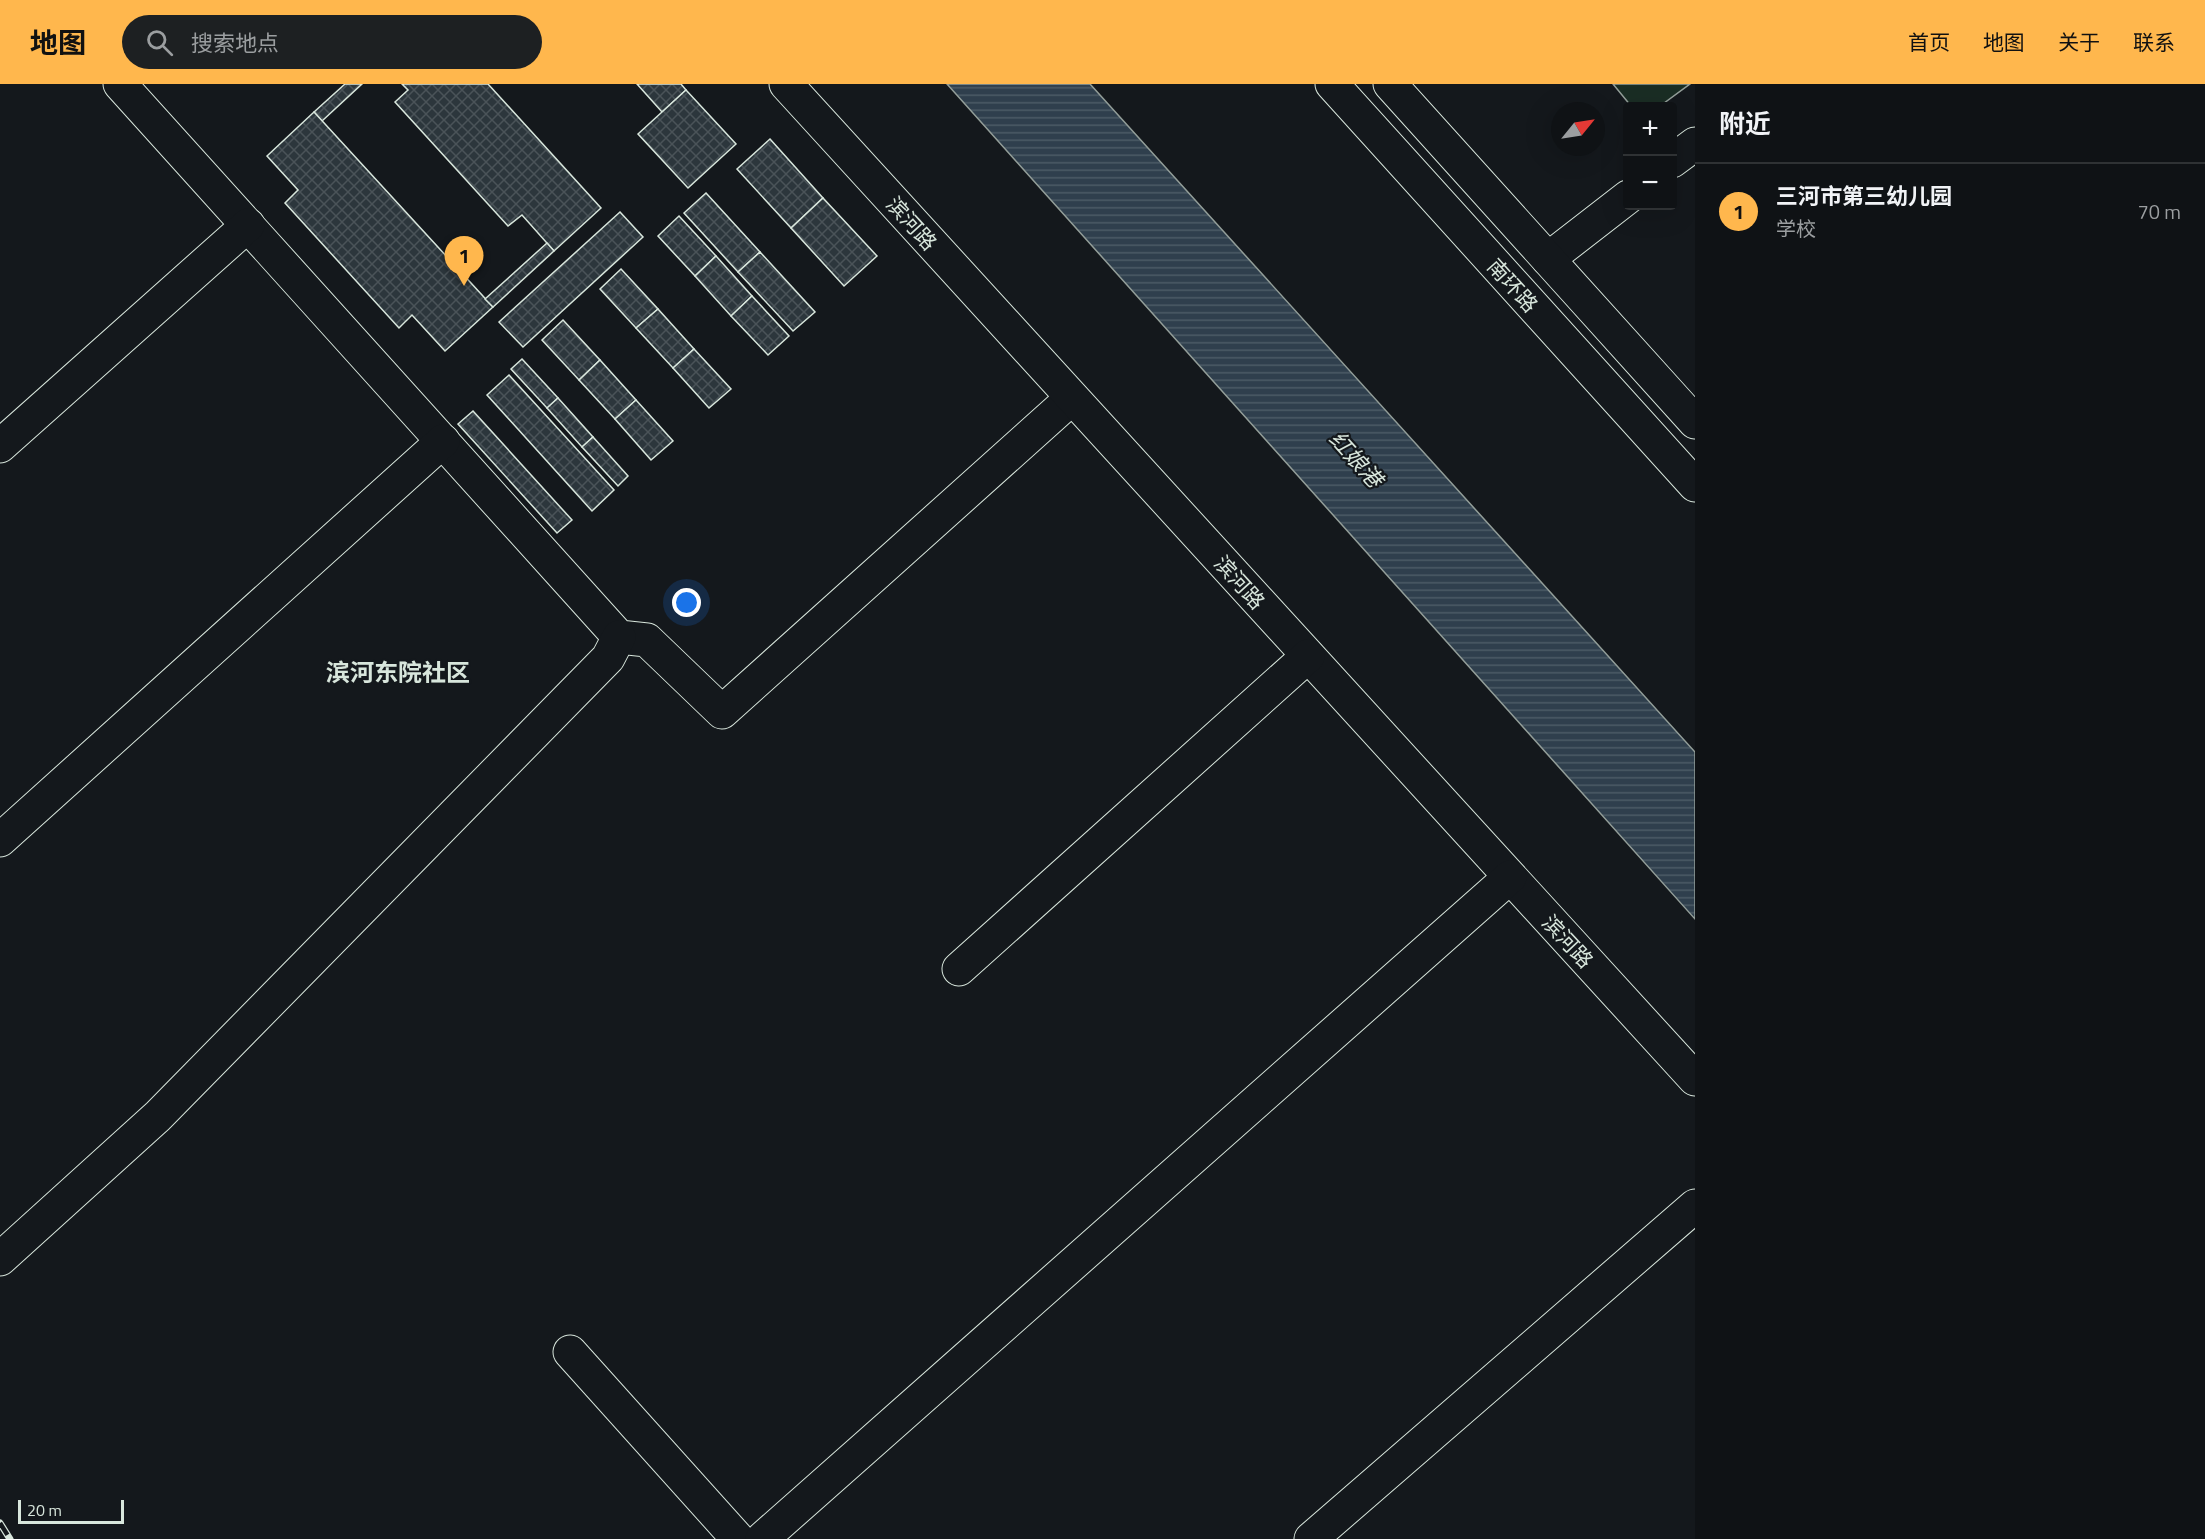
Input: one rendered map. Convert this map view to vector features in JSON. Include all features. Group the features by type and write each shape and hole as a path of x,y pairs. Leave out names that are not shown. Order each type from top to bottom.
{"street":[{"path":"120,84 619,637 647,640 722,712 1072,398"},
{"name":"滨河路","path":"786,84 1695,1079"},
{"name":"南环路","path":"1332,84 1695,485"},
{"name":"南环路","path":"1390,84 1695,422"},
{"path":"1677,157 1695,144"},
{"path":"1548,259 1623,201"},
{"path":"0,446 248,225"},
{"path":"0,840 443,441"},
{"path":"0,1258 167,1108 608,658 619,637"},
{"path":"959,969 1308,656"},
{"path":"762,1539 1510,877"},
{"path":"1311,1539 1695,1206"},
{"path":"570,1352 738,1539"}],"green space":[{"path":"1613,84 1690,84 1665,102 1628,102"}],"water":[{"name":"红娘港","path":"947,84 1090,84 1695,752 1695,919"}],"building":[{"path":"345,84 362,84 322,121 314,112"},
{"path":"402,84 488,84 601,208 554,251 522,215 508,226 395,102 408,90"},
{"path":"637,84 681,84 686,90 662,112"},
{"path":"686,90 736,144 688,188 638,134"},
{"path":"314,112 493,307 445,351 412,315 399,328 285,203 298,190 267,156"},
{"path":"770,139 823,198 791,228 737,169"},
{"path":"706,193 760,252 738,272 684,213"},
{"path":"823,198 877,256 844,286 791,228"},
{"path":"620,212 643,237 523,347 499,322"},
{"path":"679,216 716,256 695,276 658,236"},
{"path":"547,243 554,251 493,307 485,299"},
{"path":"760,252 815,312 793,331 738,272"},
{"path":"716,256 752,296 731,316 695,276"},
{"path":"621,269 658,309 636,328 600,289"},
{"path":"752,296 789,336 768,355 731,316"},
{"path":"658,309 694,349 673,368 636,328"},
{"path":"563,320 600,360 579,380 542,340"},
{"path":"694,349 731,389 709,408 673,368"},
{"path":"522,359 558,398 547,408 511,369"},
{"path":"600,360 636,400 615,419 579,380"},
{"path":"509,375 614,490 592,511 487,395"},
{"path":"558,398 593,437 582,447 547,408"},
{"path":"636,400 673,441 651,460 615,419"},
{"path":"473,411 572,520 557,533 458,424"},
{"path":"593,437 628,476 618,486 582,447"}],"railway":[{"path":"0,1523 10,1539"}],"place":[{"name":"三河市第三幼儿园","path":"464,286"}],"district":[{"name":"滨河东院社区","path":"398,672"}]}
